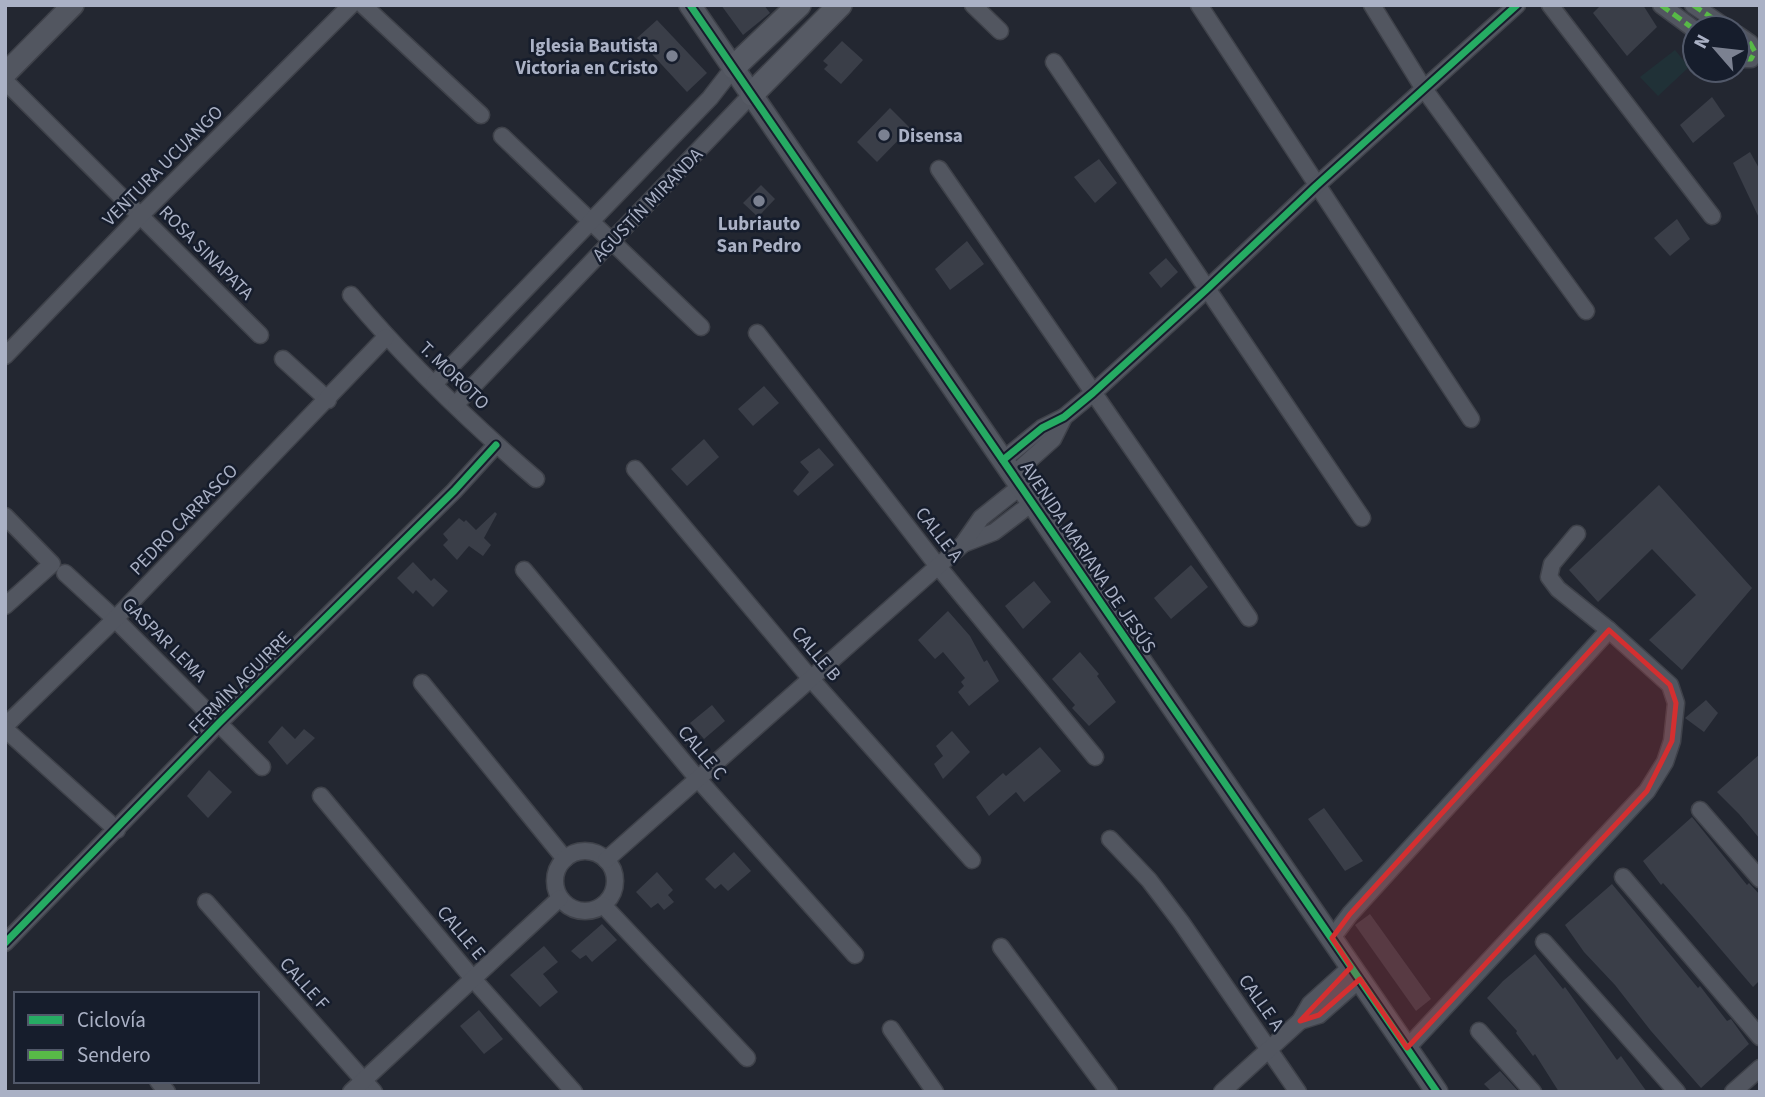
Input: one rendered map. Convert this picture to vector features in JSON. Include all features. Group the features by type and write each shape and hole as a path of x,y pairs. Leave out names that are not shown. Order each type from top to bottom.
{"main road":[{"name":"AGUSTÍN MIRANDA","path":"734,67 799,5"},
{"name":"AGUSTÍN MIRANDA","path":"752,94 841,5"}],"street":[{"path":"5,74 73,5"},
{"name":"VENTURA UCUANGO","path":"5,356 140,216 351,5"},
{"path":"363,5 481,115"},
{"name":"AVENIDA MARIANA DE JESÚS","path":"690,5 1301,898 1332,938 1437,1092"},
{"path":"973,5 1000,31"},
{"path":"1199,5 1471,419"},
{"path":"1372,5 1424,89 1586,311"},
{"path":"606,860 963,544 981,518 1017,481 1047,433 1517,5"},
{"path":"1550,5 1712,216"},
{"path":"1661,5 1681,20"},
{"path":"1054,62 1362,518"},
{"name":"AGUSTÍN MIRANDA","path":"434,384 710,97 734,67"},
{"name":"ROSA SINAPATA","path":"5,81 260,335"},
{"name":"AGUSTÍN MIRANDA","path":"456,404 752,94"},
{"path":"502,136 701,327"},
{"path":"939,169 1249,618"},
{"name":"T. MOROTO","path":"351,295 386,337 496,445 536,480"},
{"name":"CALLE A","path":"757,333 937,565 1096,757"},
{"name":"PEDRO CARRASCO","path":"5,727 115,620 386,337"},
{"path":"283,359 327,400"},
{"name":"FERMÌN AGUIRRE","path":"5,943 219,723 454,491 496,445"},
{"name":"CALLE B","path":"635,468 811,679 972,860"},
{"path":"5,516 52,561 45,572 5,606"},
{"path":"1407,1048 1647,791 1665,762 1672,741 1676,703 1670,685 1558,589 1549,577 1552,564 1577,534"},
{"name":"CALLE C","path":"524,570 697,778 855,955"},
{"name":"GASPAR LEMA","path":"65,573 262,767"},
{"path":"1332,938 1350,914 1609,630"},
{"path":"422,683 565,859"},
{"path":"5,727 117,830"},
{"name":"CALLE E","path":"321,796 474,980 574,1092"},
{"path":"1700,810 1760,879"},
{"name":"CALLE A","path":"1110,839 1149,880 1298,1092"},
{"path":"581,852 590,852 606,860 613,870 615,883 611,895 603,905 585,911 567,905 560,898 555,882 559,866 565,859 581,852"},
{"path":"1623,877 1760,1037"},
{"path":"351,1092 369,1086 560,898"},
{"name":"CALLE F","path":"206,902 369,1086"},
{"path":"603,905 747,1058"},
{"path":"1545,942 1677,1092"},
{"path":"1001,947 1109,1092"},
{"path":"1222,1092 1300,1021 1310,1004 1356,973"},
{"path":"891,1029 935,1092"},
{"path":"1479,1031 1532,1092"},
{"path":"1733,1092 1760,1068"}],"highlighted area":[{"path":"1609,630 1670,685 1676,703 1672,741 1647,791 1407,1048 1360,979 1319,1015 1300,1021 1351,967 1332,938 1350,914"}],"shaded area":[{"path":"1675,50 1681,57 1681,74 1658,96 1640,77"}],"building":[{"path":"721,5 764,5 770,13 743,35"},
{"path":"1601,5 1643,5 1657,27 1627,56 1593,13"},
{"name":"Iglesia Bautista Victoria en Cristo","path":"657,20 707,73 687,92 637,38"},
{"path":"842,41 863,60 841,84 824,69 828,65 823,61"},
{"path":"1712,97 1725,116 1693,143 1680,125"},
{"name":"Disensa","path":"890,108 910,128 877,162 857,142"},
{"path":"1750,152 1760,170 1760,220 1733,163"},
{"path":"1099,159 1117,183 1095,203 1074,177"},
{"name":"Lubriauto San Pedro","path":"761,185 775,199 758,217 743,203"},
{"path":"1677,219 1690,239 1670,256 1654,238"},
{"path":"967,241 984,264 950,290 935,269"},
{"path":"1166,258 1178,272 1161,288 1149,273"},
{"path":"764,386 779,403 753,426 738,409"},
{"path":"704,439 719,457 687,486 671,469"},
{"path":"819,448 834,465 798,496 793,491 809,472 800,462"},
{"path":"1659,485 1752,588 1682,670 1649,640 1696,595 1652,549 1598,602 1569,570"},
{"path":"495,512 497,514 484,538 491,545 483,556 469,546 457,560 443,545 448,540 443,534 459,518 464,522 466,520 476,530"},
{"path":"413,562 431,581 434,578 448,591 433,607 416,590 413,594 397,578"},
{"path":"1191,565 1208,587 1171,619 1154,598"},
{"path":"1034,581 1051,602 1023,629 1005,606"},
{"path":"948,611 970,636 984,662 987,660 999,681 969,706 958,692 964,686 961,682 965,678 943,652 935,659 918,640"},
{"path":"1080,652 1099,674 1097,676 1116,702 1089,726 1072,708 1075,705 1052,679"},
{"path":"1706,700 1718,713 1704,732 1685,718"},
{"path":"712,705 725,721 704,739 690,723"},
{"path":"282,726 295,739 304,729 315,738 287,765 268,742"},
{"path":"952,731 970,752 943,779 934,764 943,756 936,746"},
{"path":"1040,747 1061,771 1024,802 1016,792 989,816 976,797 1003,773 1006,776"},
{"path":"1760,754 1760,839 1717,792"},
{"path":"209,770 232,792 208,818 187,796"},
{"path":"1324,808 1363,861 1345,871 1308,819"},
{"path":"1692,817 1747,885 1749,883 1760,895 1760,980 1753,987 1663,883 1661,885 1643,861"},
{"path":"734,852 751,871 728,891 721,884 715,889 705,879"},
{"path":"657,872 673,890 668,895 674,902 664,910 658,903 651,908 636,892"},
{"path":"1612,884 1727,1021 1731,1019 1749,1044 1701,1088 1584,952 1565,925"},
{"path":"1370,914 1431,999 1416,1011 1355,925"},
{"path":"602,924 617,940 592,962 586,955 580,959 571,951"},
{"path":"544,946 558,962 543,974 558,992 540,1007 510,975"},
{"path":"1535,954 1563,989 1565,987 1617,1060 1621,1056 1647,1092 1559,1092 1535,1054 1533,1056 1517,1031 1487,998"},
{"path":"479,1010 503,1039 484,1054 460,1026"},
{"path":"1500,1071 1519,1092 1492,1092 1484,1084"}],"marked path":[{"path":"1661,5 1681,20"},
{"path":"1693,5 1706,14"},
{"path":"1751,45 1755,52 1751,59"}],"cycle path":[{"path":"690,5 1437,1092"},
{"path":"1003,460 1042,428 1064,417 1093,393 1316,186 1517,5"},
{"path":"5,943 219,723 454,491 496,445"}],"place":[{"name":"Iglesia Bautista Victoria en Cristo","path":"672,56"},
{"name":"Disensa","path":"884,135"},
{"name":"Lubriauto San Pedro","path":"759,201"}]}
